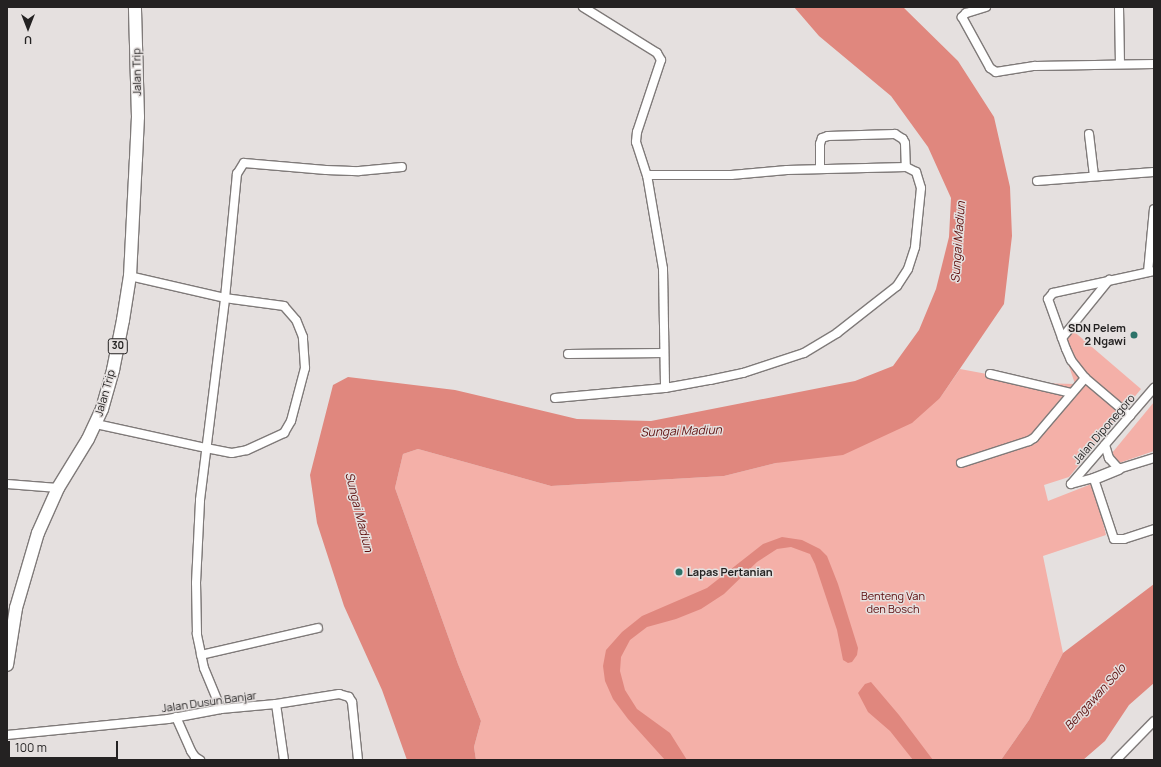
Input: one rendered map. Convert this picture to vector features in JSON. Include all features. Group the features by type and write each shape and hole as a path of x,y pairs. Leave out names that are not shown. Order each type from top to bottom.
{"highway":[{"name":"Jalan Trip","path":"7,665 12,609 38,533 58,488 96,424 113,370 130,276 138,117 135,7"}],"main road":[{"path":"1094,479 1119,469"}],"street":[{"path":"583,7 657,52 660,56 661,63 636,132 636,142 639,157 647,175 663,269 665,388"},
{"path":"986,7 966,13 962,17 990,68 996,72 1035,66 1154,64"},
{"path":"1119,7 1120,64"},
{"path":"820,169 820,144 822,138 828,136 896,134 903,139 906,167"},
{"path":"1090,134 1094,176"},
{"path":"221,709 201,655 197,634 196,583 200,500 225,298 237,174 244,163 326,170 358,171 402,167"},
{"path":"555,398 665,388 743,373 804,353 837,333 897,286 908,270 916,247 921,188 919,177 912,169 906,167 820,169 731,175 647,175"},
{"path":"1037,181 1154,172"},
{"path":"1130,416 1085,378 1071,360 1048,302 1051,294 1151,271 1154,209"},
{"path":"96,424 206,448 240,452 254,448 280,435 291,421 304,368 303,337 296,320 284,306 225,298 130,276"},
{"path":"1062,338 1109,280"},
{"path":"568,354 664,353"},
{"path":"990,374 1071,393"},
{"path":"961,463 1028,441 1040,432 1085,378"},
{"name":"Jalan Diponegoro","path":"1094,479 1071,484 1154,388"},
{"path":"1105,446 1109,458 1119,469 1154,458"},
{"path":"1094,479 1114,539 1124,539 1154,529"},
{"path":"7,484 58,488"},
{"path":"201,655 318,628"},
{"name":"Jalan Dusun Banjar","path":"7,735 176,717 221,709 276,704 339,694 349,697 352,702 358,760"},
{"path":"276,704 284,760"},
{"path":"176,717 195,757 200,760"},
{"path":"1116,760 1154,721"}],"green space":[{"name":"Benteng Van den Bosch","path":"1071,329 1141,389 1069,477 1044,485 1048,501 1094,483 1106,535 1043,556 1063,653 1029,720 1001,760 476,760 474,747 481,721 458,664 395,488 403,454 418,449 551,486 724,476 776,463 940,398 960,369 1035,383 1075,384 1061,342"},
{"path":"1154,402 1154,451 1119,463 1112,453"}],"water":[{"name":"Sungai Madiun","path":"794,7 903,7 958,61 994,117 1010,187 1012,236 1004,304 940,398 912,423 843,455 776,463 724,476 551,486 418,449 403,454 395,488 458,664 481,721 474,747 476,760 407,760 382,690 344,606 317,523 310,475 333,385 348,377 455,390 577,419 651,421 855,381 893,366 919,330 936,289 949,237 951,198 928,147 891,96 819,36"},
{"path":"782,537 802,540 820,549 827,556 838,584 858,648 857,655 852,662 848,663 843,660 837,630 815,564 810,554 791,547 777,549 757,562 724,594 701,609 676,619 647,627 630,640 621,657 620,671 625,690 637,709 670,733 687,760 665,760 628,719 613,699 605,681 603,666 606,650 622,632 642,616 707,588 763,544"},
{"name":"Bengawan Solo","path":"1154,584 1154,683 1129,705 1105,741 1083,760 1001,760 1029,720 1063,653"},
{"path":"871,682 899,715 933,760 913,760 890,731 868,712 858,693 865,684"}],"place":[{"name":"SDN Pelem 2 Ngawi","path":"1134,335"},
{"name":"Lapas Pertanian","path":"679,572"}]}
